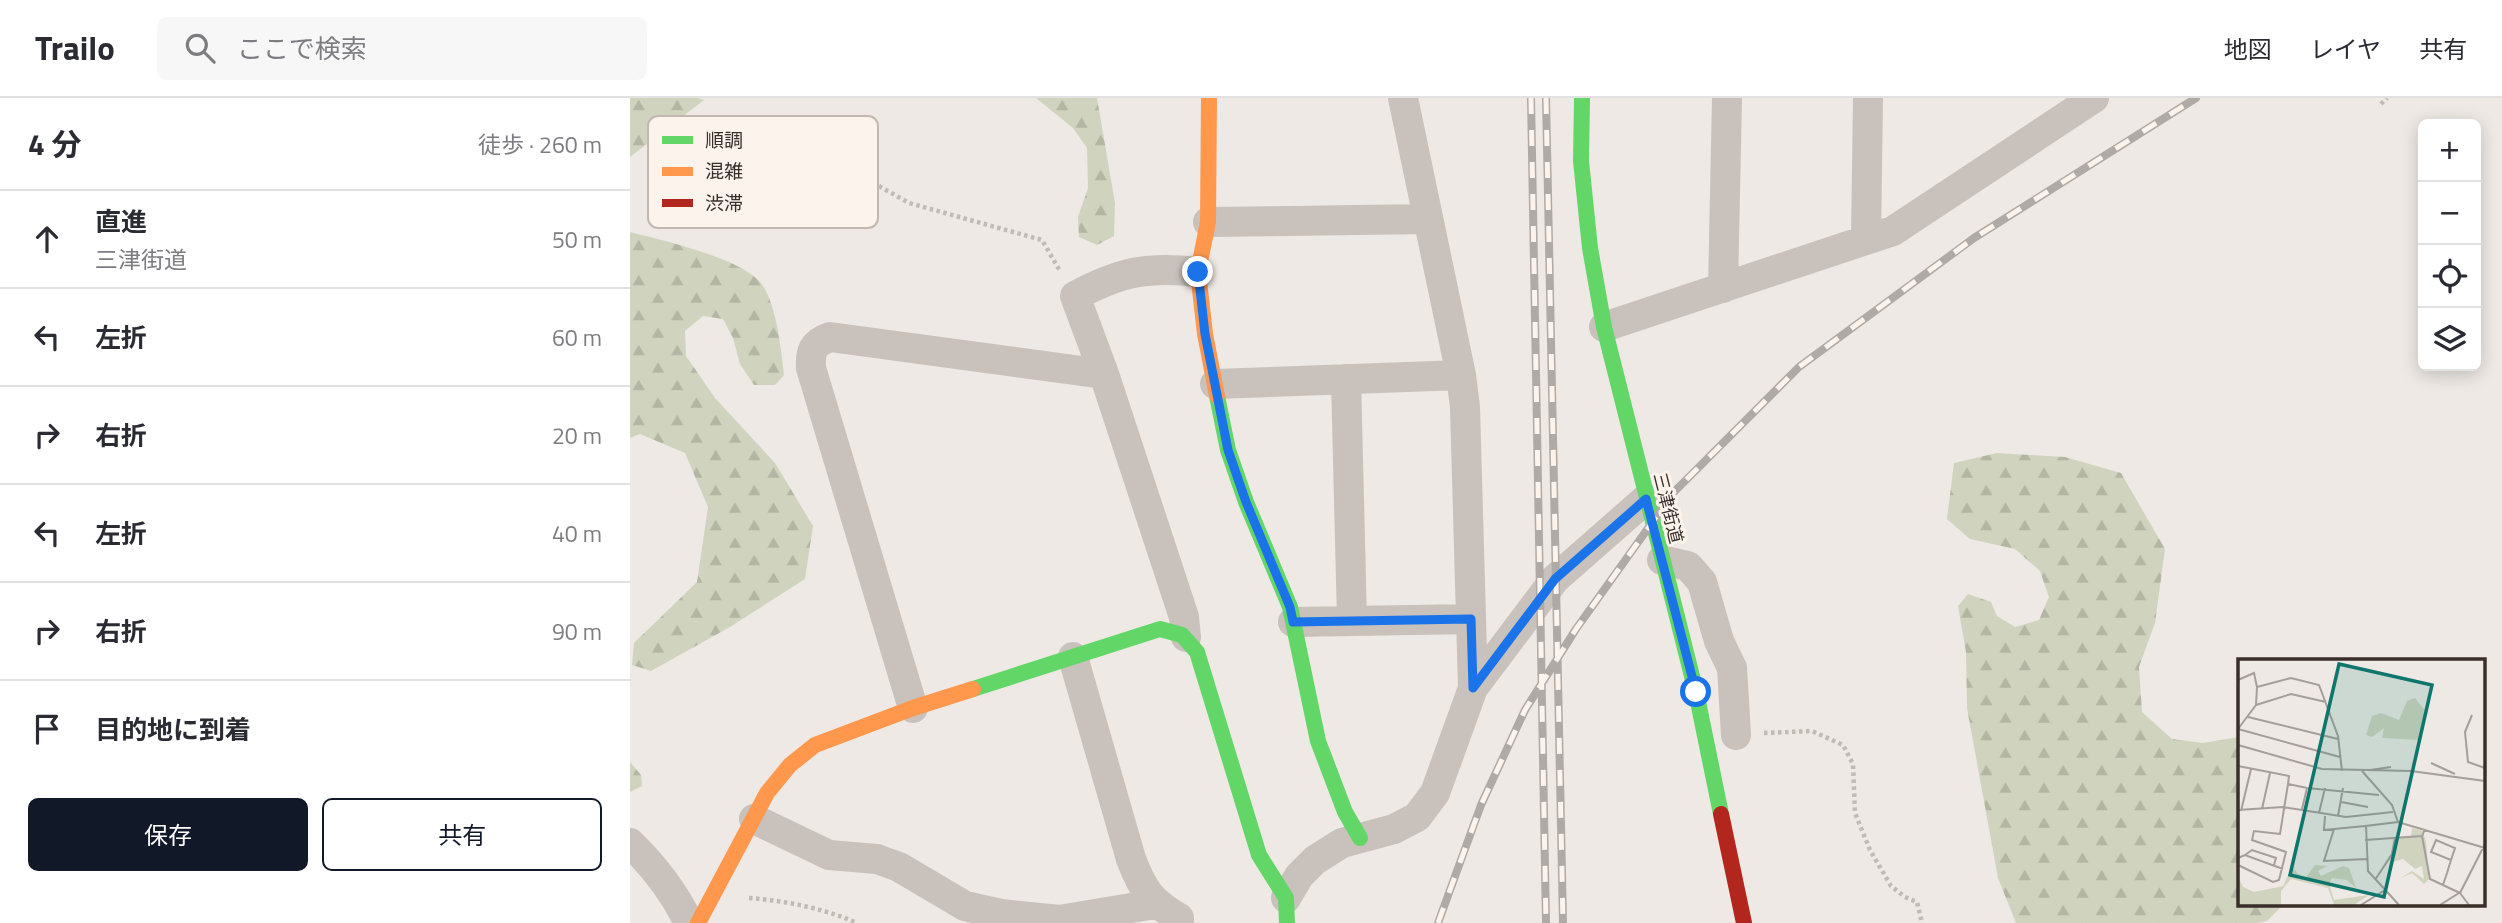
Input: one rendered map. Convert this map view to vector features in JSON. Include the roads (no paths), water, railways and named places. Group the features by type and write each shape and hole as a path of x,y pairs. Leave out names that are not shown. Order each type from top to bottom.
{"street":[{"path":"1209,98 1208,222 1198,272 1199,295 1215,384 1233,463 1246,502 1290,607 1318,741 1345,812 1360,838"},
{"path":"1403,98 1461,375 1465,407 1473,688"},
{"name":"三津街道","path":"1582,98 1581,161 1590,247 1604,327 1696,692 1744,923"},
{"path":"1723,288 1727,98"},
{"path":"1866,240 1868,98"},
{"path":"1604,327 1893,231 2094,98"},
{"path":"1208,222 1428,219"},
{"path":"1186,637 1184,617 1104,374 1075,296 1117,276 1141,270 1198,272"},
{"path":"913,708 811,368 810,353 818,341 830,337 1104,374"},
{"path":"1215,384 1461,375"},
{"path":"1346,379 1352,621"},
{"path":"1286,910 1298,876 1315,860 1342,843 1394,829 1417,817 1436,793 1473,688 1555,579 1646,499"},
{"path":"1662,560 1688,566 1702,582 1720,641 1732,668 1736,735"},
{"path":"1293,622 1471,619"},
{"path":"698,923 767,793 790,765 815,745 913,708 1160,629 1186,637 1197,652 1259,855 1286,910"},
{"path":"1073,657 1141,886 1155,904 1179,918 1179,923"},
{"path":"754,819 829,855 877,859 899,867 965,906 1001,914 1059,920 1155,904"},
{"path":"630,843 652,864 675,895 689,923"}],"railway":[{"path":"1531,98 1546,923"},
{"path":"1546,98 1563,923"},
{"path":"1438,923 1481,805 1525,710 1576,629 1674,492 1799,367 1974,238 2196,98"}]}
